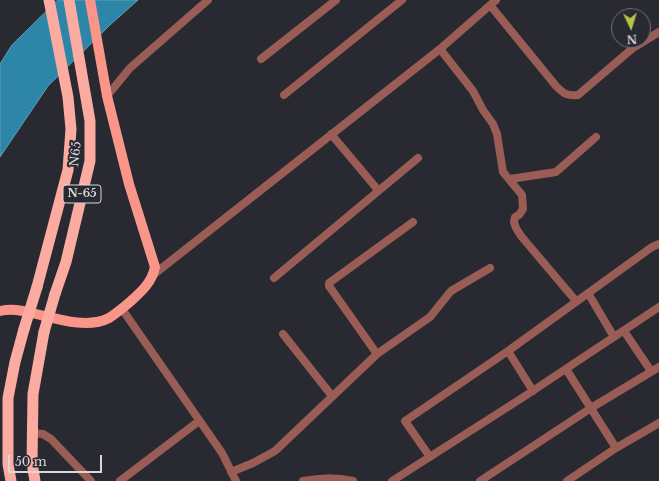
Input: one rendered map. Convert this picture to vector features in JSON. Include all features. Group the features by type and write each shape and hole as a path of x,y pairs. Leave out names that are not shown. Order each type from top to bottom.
{"highway":[{"name":"N65","path":"11,481 8,464 8,398 15,362 37,287 68,170 71,128 68,97 49,0"},
{"name":"N65","path":"32,433 33,394 44,332 66,262 90,161 90,121 69,0"},
{"name":"N-65","path":"32,433 32,463 35,481"}],"main road":[{"path":"0,312 18,310 68,322 98,321 108,318 122,309 146,286 154,274 155,267 129,184 107,96 90,0"}],"street":[{"path":"107,96 130,68 208,0"},
{"path":"261,59 336,0"},
{"path":"284,95 402,0"},
{"path":"154,274 440,49 493,2 556,86 565,95 570,96 578,95 633,48 659,32"},
{"path":"440,49 473,91 483,110 493,124 497,134 503,172 522,195 524,209 515,217 514,222 516,228 527,244 576,301"},
{"path":"331,134 378,190"},
{"path":"510,179 556,172 596,136"},
{"path":"274,278 418,158"},
{"path":"377,354 329,286 329,283 413,222"},
{"path":"430,457 405,421 508,351 652,247 659,244"},
{"path":"231,472 253,463 275,451 377,354 430,317 451,291 490,268"},
{"path":"588,293 614,337"},
{"path":"392,481 533,391 659,307"},
{"path":"122,309 222,453 236,481"},
{"path":"624,331 651,371"},
{"path":"283,334 332,396"},
{"path":"508,351 533,391"},
{"path":"480,481 591,408 659,367"},
{"path":"566,369 616,448"},
{"path":"121,481 199,421"},
{"path":"567,481 616,448 659,423"},
{"path":"32,433 43,434 51,439 91,481"},
{"path":"303,481 322,478 337,478 353,481"}],"water":[{"path":"58,0 138,0 111,24 48,86 0,157 0,64 12,45"}]}
